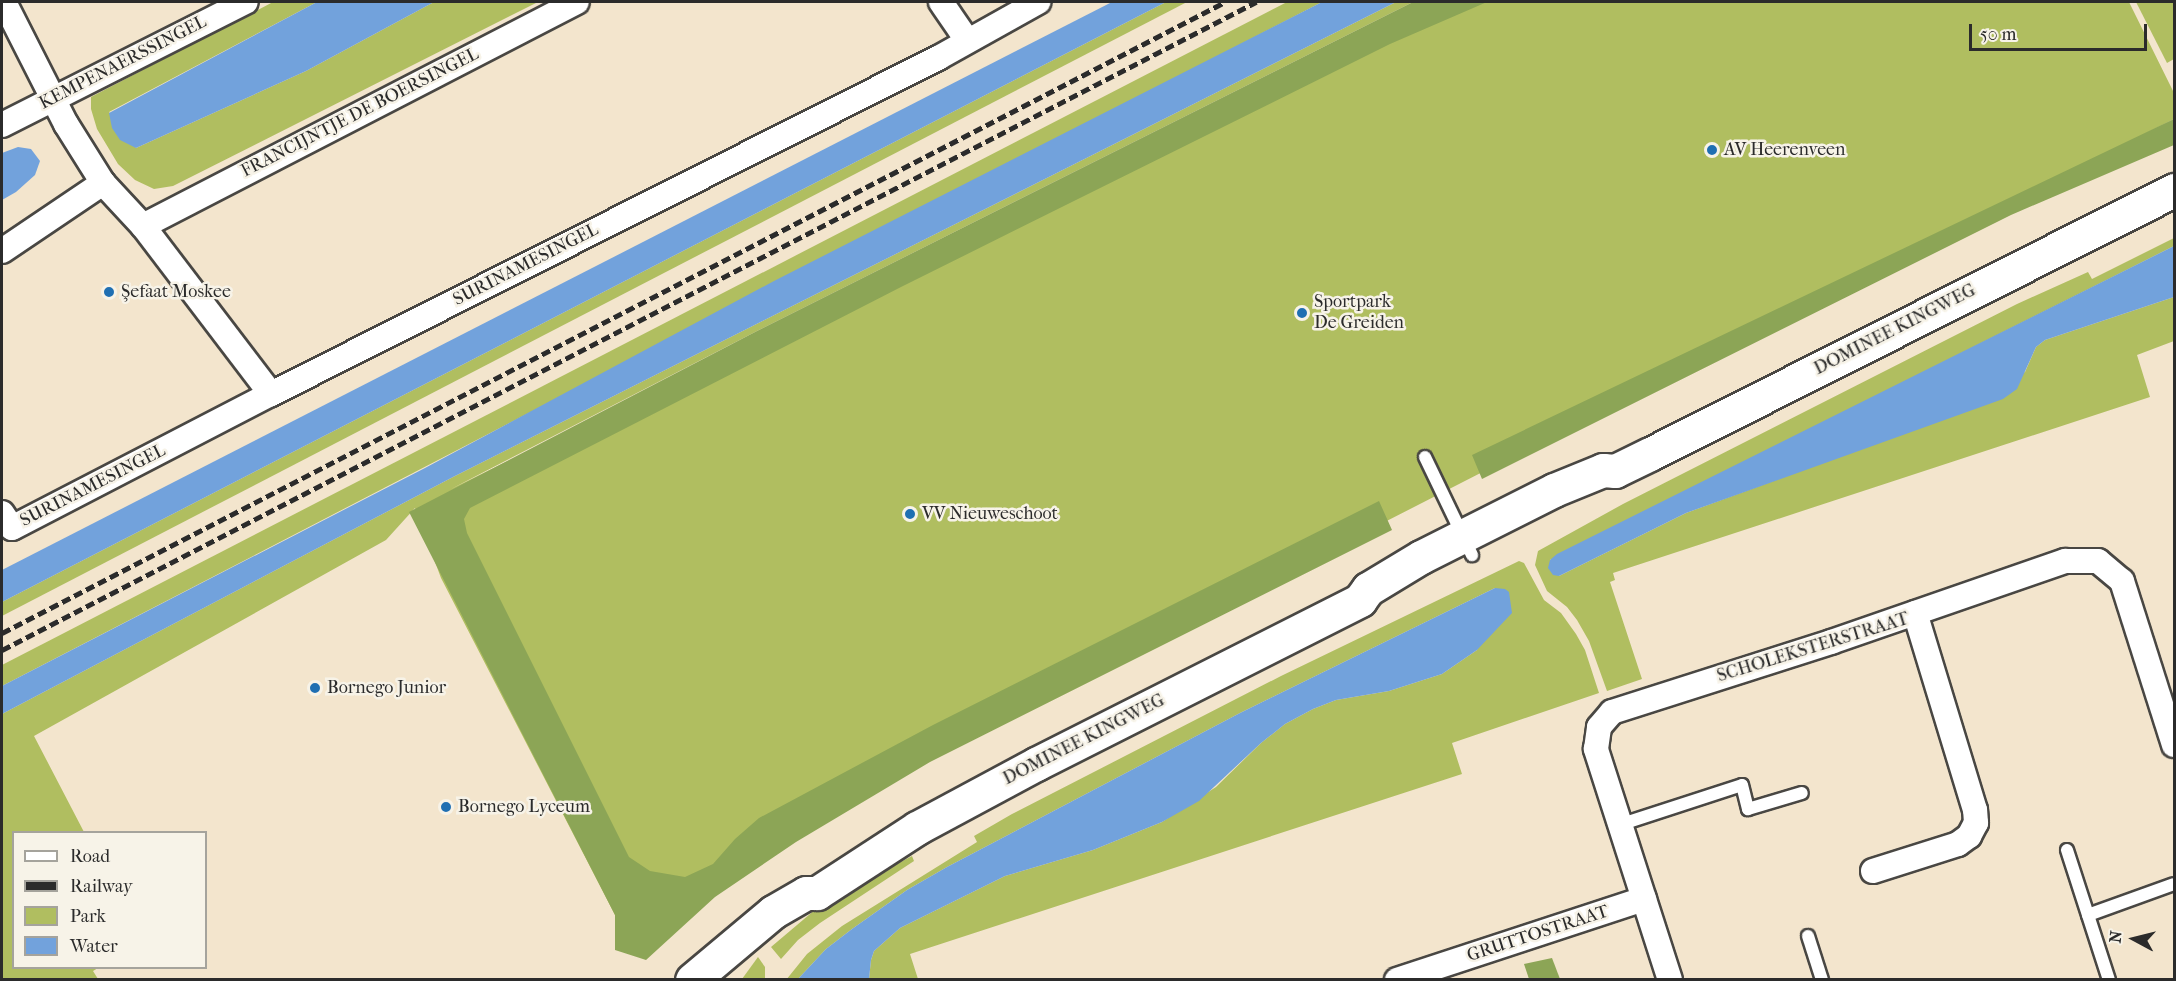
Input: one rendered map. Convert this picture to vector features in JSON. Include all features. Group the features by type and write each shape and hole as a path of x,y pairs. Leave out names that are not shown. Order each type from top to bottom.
{"main road":[{"name":"DOMINEE KINGWEG","path":"723,980 798,917 812,904 817,893 883,849 975,795 1360,600 1368,589 1467,546 1554,490 1603,470 1615,471 2175,190"},
{"name":"DOMINEE KINGWEG","path":"692,979 773,912 806,893 817,893"}],"street":[{"path":"4,2 66,124 103,183 143,226 271,394"},
{"name":"KEMPENAERSSINGEL","path":"2,125 246,2"},
{"name":"FRANCIJNTJE DE BOERSINGEL","path":"143,226 577,2"},
{"path":"941,2 967,40"},
{"name":"SURINAMESINGEL","path":"7,521 271,394 927,63 1038,2"},
{"path":"2,251 103,183"},
{"path":"1915,613 2065,561 2098,561 2122,581 2175,745"},
{"name":"SCHOLEKSTERSTRAAT","path":"1670,980 1596,749 1599,727 1612,712 1915,613 1975,810 1976,823 1969,836 1958,844 1873,871"},
{"name":"GRUTTOSTRAAT","path":"1397,980 1644,899"}],"lane":[{"path":"1425,457 1467,546"},
{"path":"1619,825 1742,785 1748,809 1802,793"},
{"path":"2067,850 2109,980"},
{"path":"2088,915 2175,884"},
{"path":"1808,936 1822,980"}],"green space":[{"path":"273,2 317,2 109,112 136,148 306,71 434,2 538,2 173,186 154,189 135,180 118,164 97,129 91,109 91,97"},
{"path":"1166,2 1187,2 2,616 2,602"},
{"path":"1287,2 1322,2 2,686 2,665"},
{"name":"Sportpark De Greiden","path":"1396,2 1413,2 757,331 451,489 1443,2 2129,2 2174,93 2174,119 615,915 441,578 415,508 386,540 34,736 83,831 12,831 12,969 96,969 93,971 98,979 2,980 2,714 453,477"},
{"path":"1413,2 1487,2 1390,44 901,287 470,508 464,519 467,533 629,857 650,871 685,877 713,864 735,839 759,818 933,725 1379,501 1392,530 930,762 796,842 715,897 646,960 615,950 615,915 409,512 757,331"},
{"path":"2136,2 2174,2 2174,59 2167,63"},
{"path":"2174,119 2174,145 2011,215 1482,479 1472,455"},
{"path":"2174,238 2174,246 1550,560 1559,576 1686,513 1792,474 2025,372 2036,347 2045,340 2174,297 2174,341 2137,355 2150,397 1613,573 1615,580 1610,582 1642,679 1607,691 1589,641 1577,620 1567,607 1547,591 1535,565 1538,551 1623,504 2017,304 2088,272 2092,279"},
{"path":"1519,561 1524,563 1544,600 1561,613 1576,634 1585,650 1599,693 1452,743 1462,774 910,954 918,979 869,979 874,951 900,928 1005,876 1093,850 1162,822 1216,787 1261,743 1285,724 1313,709 1336,700 1389,691 1442,674 1477,650 1495,588 1240,713 947,867 907,890 852,929 826,949 798,979 786,980 807,954 842,926 977,842 974,836 1012,814 1281,676"},
{"path":"912,856 914,861 820,923 798,940 781,959 771,947 823,903"},
{"path":"758,957 765,967 765,979 742,979"},
{"path":"1552,958 1560,979 1529,979 1524,964"}],"water":[{"path":"317,2 434,2 306,71 136,148 120,140 112,128 109,113"},
{"path":"1112,2 1166,2 2,602 2,570"},
{"path":"1322,2 1396,2 453,477 2,714 2,686 425,468 774,281"},
{"path":"18,147 31,149 40,161 35,175 16,192 2,200 2,153"},
{"path":"2174,246 2174,297 2045,340 2036,347 2017,389 2003,399 1686,513 1559,576 1553,575 1548,568 1550,560 1557,554"},
{"path":"1495,588 1509,592 1512,613 1477,650 1442,674 1389,691 1336,700 1313,709 1285,724 1261,743 1199,801 1162,822 1093,850 1005,876 900,928 874,951 869,979 798,979 826,949 852,929 907,890 947,867 1240,713"}],"railway":[{"path":"2,633 1225,2"},
{"path":"2,650 1256,2"}],"place":[{"name":"AV Heerenveen","path":"1712,150"},
{"name":"Şefaat Moskee","path":"109,292"},
{"name":"Sportpark De Greiden","path":"1302,313"},
{"name":"VV Nieuweschoot","path":"910,514"},
{"name":"Bornego Junior","path":"315,688"},
{"name":"Bornego Lyceum","path":"446,807"}]}
